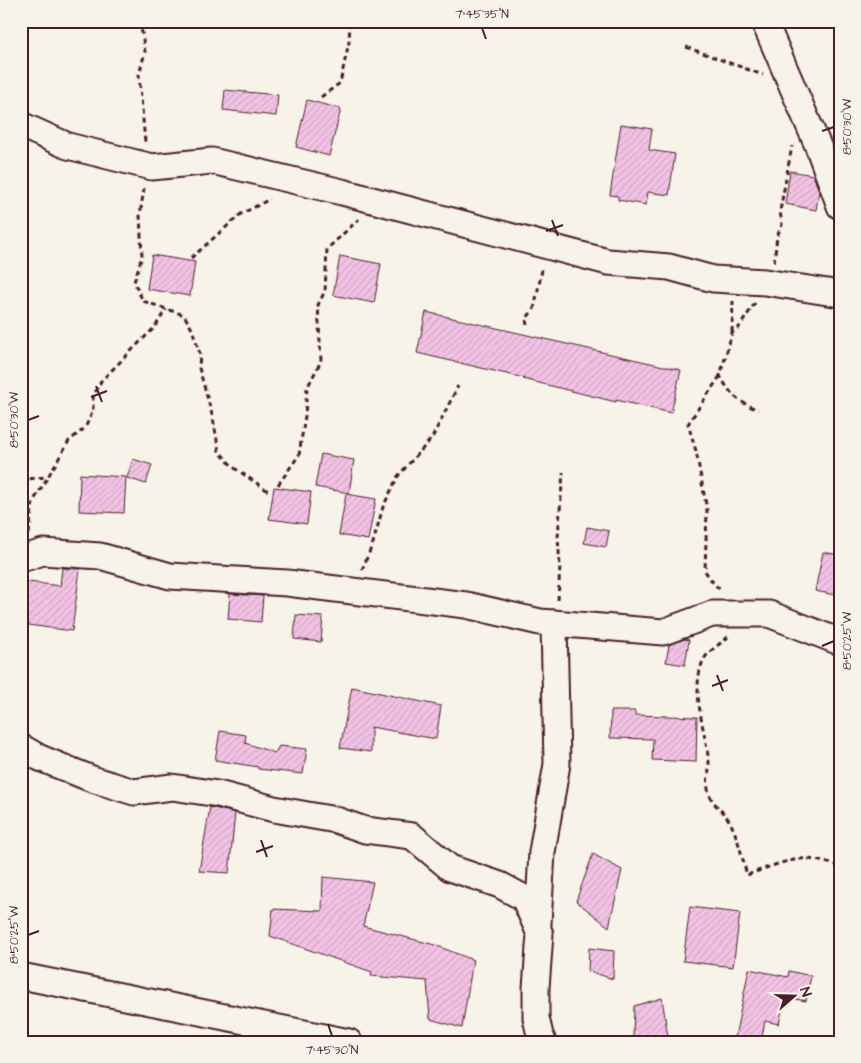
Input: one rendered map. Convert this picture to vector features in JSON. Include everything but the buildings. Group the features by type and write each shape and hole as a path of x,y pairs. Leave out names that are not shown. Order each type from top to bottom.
{"street":[{"path":"764,21 818,146 840,206"},
{"path":"21,125 68,146 147,166 212,161 372,200 608,262 669,267 714,279 769,283 840,294"},
{"path":"23,558 43,552 100,556 170,576 287,583 466,605 540,622 662,632 712,614 769,614 840,642"},
{"path":"538,927 542,852 557,764 554,623"},
{"path":"21,747 40,758 92,779 134,792 172,787 218,794 274,809 336,820 365,830 412,836 450,868 500,885 524,898 540,934 536,1018 540,1036 544,1042"},
{"path":"21,976 349,1042"}],"path":[{"path":"140,21 145,52 139,75 147,166 140,215 142,256 134,282 143,301 184,315 192,329 200,354 198,368 213,418 219,451 233,467 271,493"},
{"path":"321,97 340,83 349,42 350,21"},
{"path":"686,47 768,76"},
{"path":"732,333 738,329 769,283 776,257 777,236 782,225 780,211 786,174"},
{"path":"191,258 241,214 280,195 293,181"},
{"path":"278,485 299,455 307,388 321,361 318,305 324,291 327,249 357,221 372,200"},
{"path":"527,325 526,319 534,309 542,270 551,261 557,248"},
{"path":"733,280 732,333 720,376 688,424 696,451 707,510 705,572 714,584 754,614 705,658 698,676 700,712 709,766 706,780 710,795 719,810 730,822 747,875 775,865 802,859 840,866"},
{"path":"23,558 33,502 69,441 85,428 93,411 93,397 101,381 155,327 166,309"},
{"path":"720,376 731,394 758,410"},
{"path":"353,591 373,543 383,507 398,476 432,438 458,386"},
{"path":"554,623 559,596 560,566 558,537 563,472"},
{"path":"21,482 27,479 47,477"}]}
